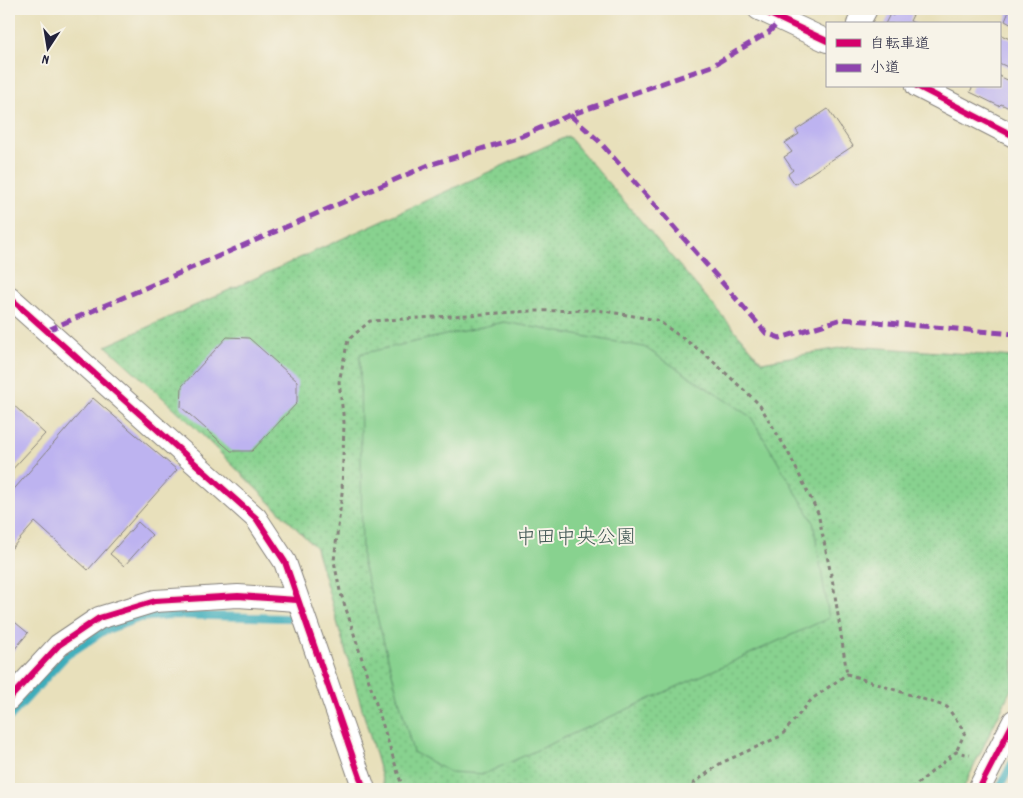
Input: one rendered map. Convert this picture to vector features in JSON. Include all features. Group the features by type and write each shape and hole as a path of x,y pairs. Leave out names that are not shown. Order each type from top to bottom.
{"street":[{"path":"759,9 826,41"},
{"path":"859,22 866,9"},
{"path":"921,88 1013,132"},
{"path":"9,297 256,518 285,562 364,789"},
{"path":"9,699 59,645 99,618 155,601 238,596 297,600"},
{"path":"979,789 1014,721"}],"path":[{"path":"403,789 340,591 334,561 342,492 344,422 339,382 348,340 370,321 532,311 598,310 657,320 705,354 758,404 788,452 818,513 834,589 847,674"},
{"path":"847,674 947,707 965,732 956,752 911,789"},
{"path":"686,789 721,763 781,736 812,699 847,674"},
{"path":"956,752 995,759"}],"green space":[{"name":"中田中央公園","path":"568,136 762,362 851,346 1014,357 1014,683 963,789 385,789 316,548 185,418 106,346"},
{"path":"504,322 644,347 751,417 813,521 829,618 484,774 450,772 413,752 362,560 360,354"}],"building":[{"path":"896,9 901,9 913,15 910,21 912,22 886,22 890,14 893,16"},
{"path":"1010,9 1014,9 1014,26 1005,21"},
{"path":"1000,34 1014,41 1014,70 1000,63"},
{"path":"1000,76 1014,83 1014,97 1009,108 1001,104 999,106 970,92 972,88 1000,88"},
{"path":"828,109 853,146 795,184 788,174 793,170 784,157 792,152 785,143 799,134 796,130"},
{"path":"227,337 249,338 297,381 297,403 252,451 231,451 181,407 182,386"},
{"path":"93,398 177,470 88,570 35,522 11,549 9,547 9,495"},
{"path":"9,401 45,434 9,473"},
{"path":"138,522 152,535 124,566 110,554"},
{"path":"10,618 28,633 9,656 9,620"}],"waterway":[{"path":"9,718 66,656 104,631 140,618 170,615 287,618"},
{"path":"999,789 1014,759"}],"marked path":[{"path":"48,330 429,165 517,138 570,115 712,66 769,32 781,20"},
{"path":"570,115 599,141 766,333 780,338 842,319 1014,334"}],"cycle path":[{"path":"759,9 826,41"},
{"path":"921,88 1014,136"},
{"path":"9,297 256,518 285,562 364,789"},
{"path":"9,699 59,645 99,618 155,601 238,596 297,600"},
{"path":"979,789 1014,721"}]}
